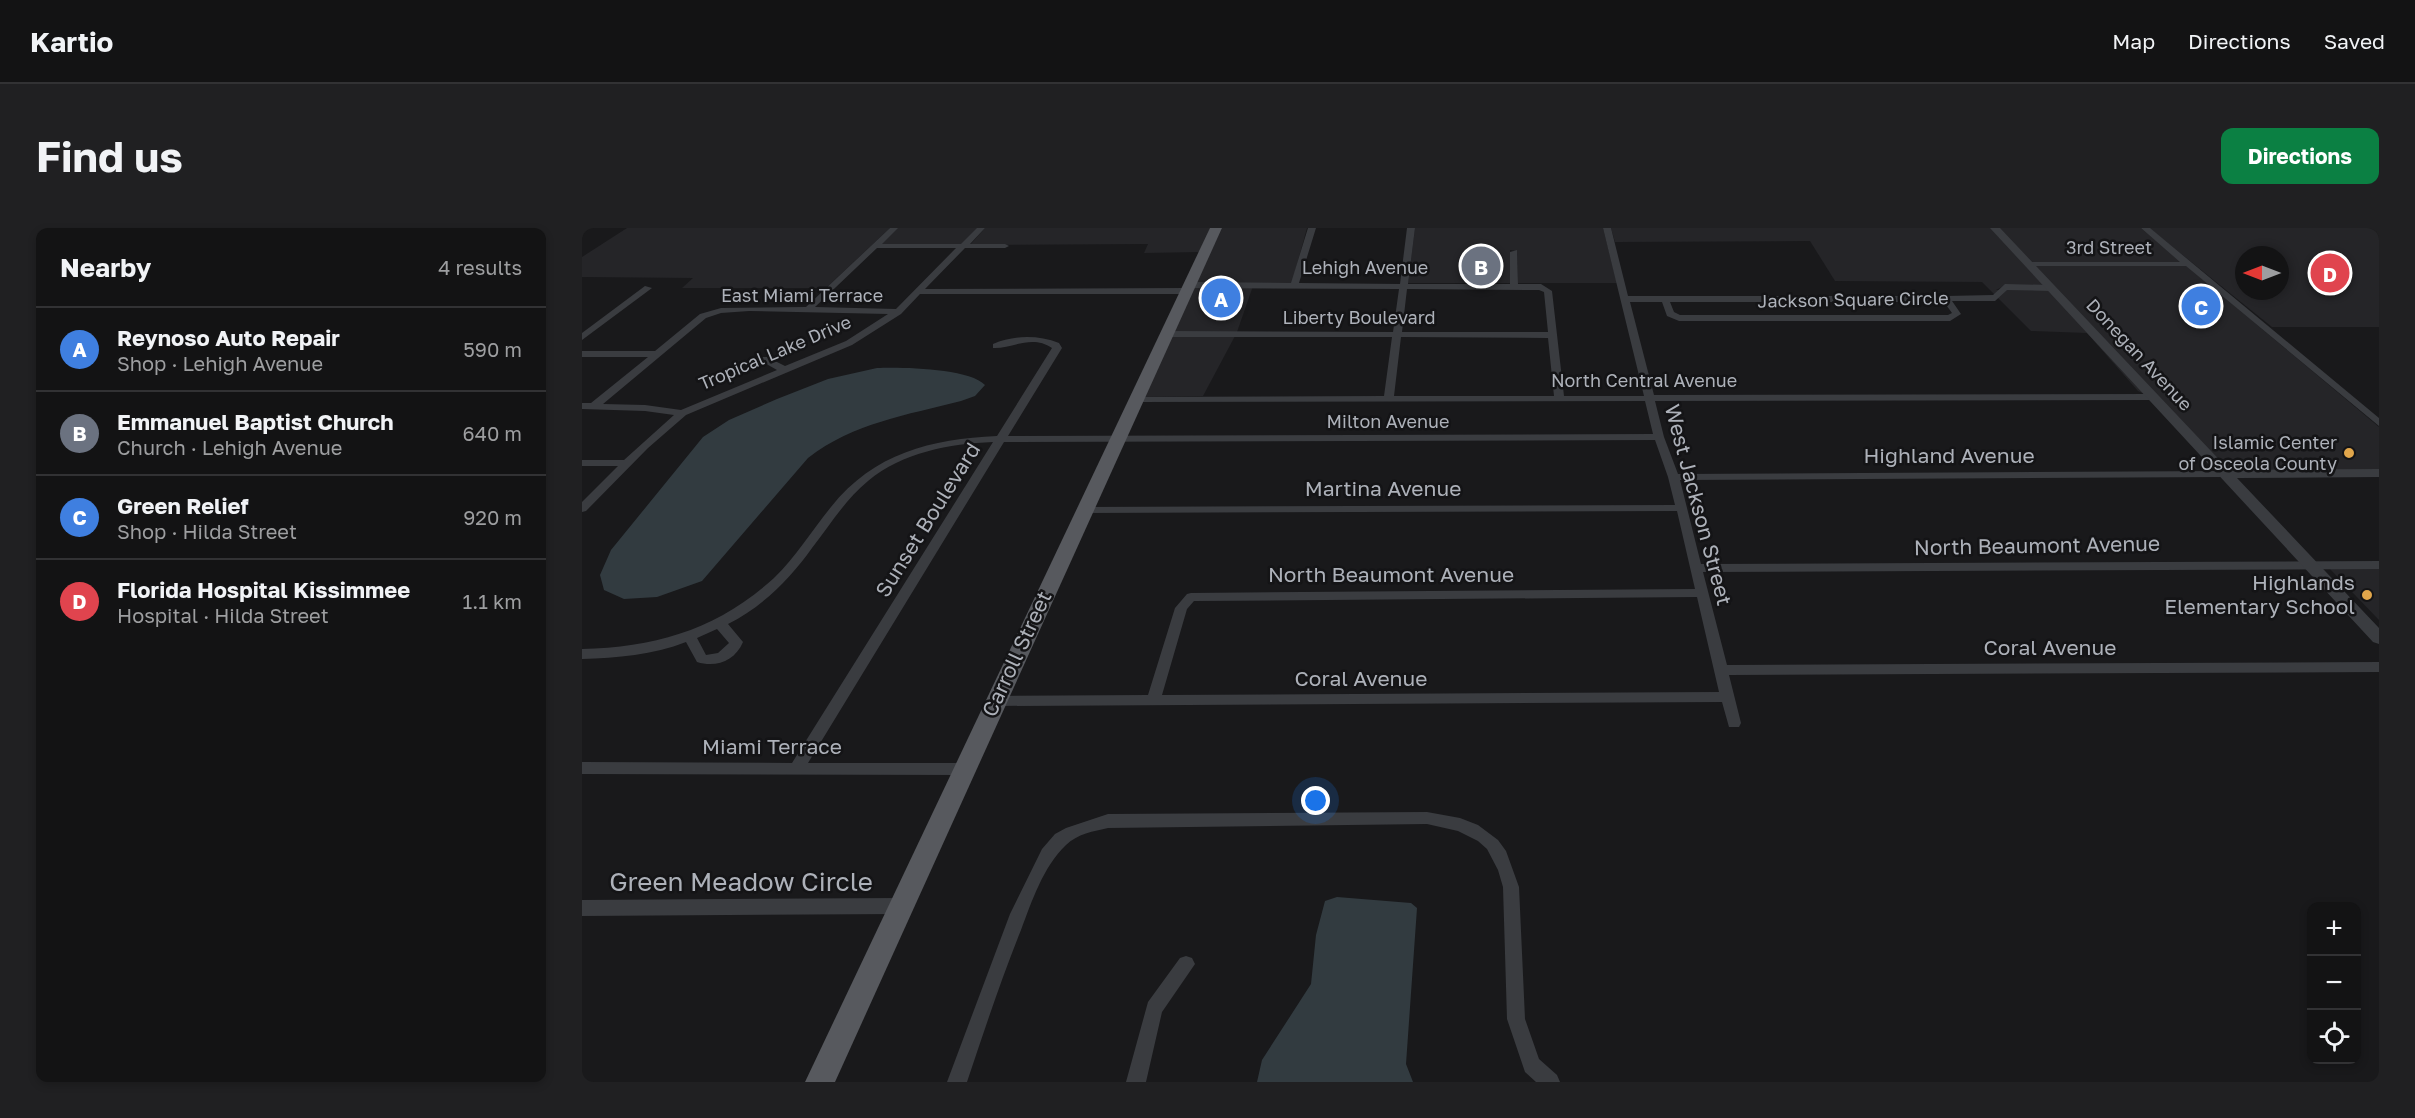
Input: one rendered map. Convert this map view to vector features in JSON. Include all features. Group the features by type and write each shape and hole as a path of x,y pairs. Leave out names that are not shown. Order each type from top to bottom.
{"main road":[{"name":"Carroll Street","path":"820,1082 994,701 1216,228"}],"street":[{"path":"808,309 894,228"},
{"name":"Tropical Lake Drive","path":"582,509 627,463 682,413 849,343 898,312 921,292 981,228"},
{"path":"1295,284 1312,228"},
{"path":"1389,398 1411,228"},
{"name":"West Jackson Street","path":"1607,228 1659,437 1674,477 1734,723"},
{"name":"Donegan Avenue","path":"1995,228 2379,638"},
{"path":"2145,228 2379,423"},
{"path":"874,246 1005,246"},
{"path":"1514,252 1514,285"},
{"name":"3rd Street","path":"2029,264 2189,264"},
{"name":"Lehigh Avenue","path":"921,292 1295,284 1541,286 1548,291 1551,335"},
{"name":"Jackson Square Circle","path":"1946,299 1995,298 2005,287 2051,288"},
{"path":"582,337 648,288"},
{"path":"1626,299 1946,299"},
{"name":"Jackson Square Circle","path":"1665,299 1670,314 1679,318 1954,317 1957,314 1946,299"},
{"name":"East Miami Terrace","path":"594,406 711,312 723,309 808,309 898,312"},
{"name":"Liberty Boulevard","path":"1167,334 1551,335"},
{"path":"1551,335 1559,398"},
{"name":"Sunset Boulevard","path":"797,768 1057,348 1056,345 1043,341 1011,342 996,346"},
{"path":"582,354 657,354"},
{"path":"764,359 785,370"},
{"name":"North Central Avenue","path":"1136,400 2153,397"},
{"path":"582,406 645,408 682,413"},
{"name":"Milton Avenue","path":"1118,439 1659,437"},
{"path":"582,654 619,653 690,637 720,624 758,601 778,584 849,492 875,471 905,455 943,443 1002,438 1118,439"},
{"path":"582,463 627,463"},
{"path":"2225,474 2379,473"},
{"name":"Highland Avenue","path":"1674,477 2225,474"},
{"name":"Martina Avenue","path":"1084,510 1681,508"},
{"name":"North Beaumont Avenue","path":"1696,568 2379,565"},
{"name":"North Beaumont Avenue","path":"1154,701 1181,608 1191,597 1702,593"},
{"path":"690,637 702,659 718,658 728,653 736,642 720,624"},
{"name":"Coral Avenue","path":"1721,670 2379,667"},
{"name":"Coral Avenue","path":"994,701 1727,697"},
{"name":"Miami Terrace","path":"582,768 963,769"},
{"path":"957,1082 1033,878 1060,840 1086,827 1108,821 1427,818 1468,826 1488,837 1507,868 1511,887 1516,1018 1532,1065 1550,1082"},
{"name":"Green Meadow Circle","path":"582,908 900,906"},
{"path":"1136,1082 1154,1008 1186,964"}],"shaded area":[{"path":"627,228 890,228 826,288 682,288 693,278 582,277 582,257"},
{"path":"897,228 978,228 962,245 879,245"},
{"path":"985,228 1212,228 1201,252 1144,253 1148,244 970,245"},
{"path":"1222,228 1307,228 1292,283 1195,284"},
{"path":"1415,228 1603,228 1617,283 1518,283 1517,251 1510,250 1510,283 1408,283"},
{"path":"1611,228 1991,228 2045,286 2004,286 1996,290 2048,289 2146,395 2138,391 2087,333 2031,331 1982,282 1835,281 1810,241 1615,242"},
{"path":"1999,228 2141,228 2183,263 2031,263"},
{"path":"2149,228 2375,228 2379,230 2379,327 2272,327 2238,300 2289,300 2289,246 2235,246 2235,297"},
{"path":"2034,266 2187,266 2379,427 2379,470 2226,470"},
{"path":"1253,286 1237,332 1172,333 1193,287"},
{"path":"1170,336 1235,336 1203,396 1142,397"},
{"path":"877,368 917,368 950,372 977,379 985,385 975,396 862,428 825,446 808,458 702,581 657,597 624,599 604,590 600,575 611,550 703,437 729,420 777,399 828,379"},
{"name":"Highlands Elementary School","path":"2330,569 2379,569 2379,620"},
{"path":"1337,897 1411,903 1417,908 1406,1064 1413,1082 1257,1082 1262,1060 1311,984 1316,935 1325,901"}],"place":[{"name":"Emmanuel Baptist Church","path":"1481,266"},
{"name":"Florida Hospital Kissimmee","path":"2330,273"},
{"name":"Reynoso Auto Repair","path":"1221,298"},
{"name":"Green Relief","path":"2201,306"},
{"name":"Islamic Center of Osceola County","path":"2349,453"},
{"name":"Highlands Elementary School","path":"2367,595"}]}
